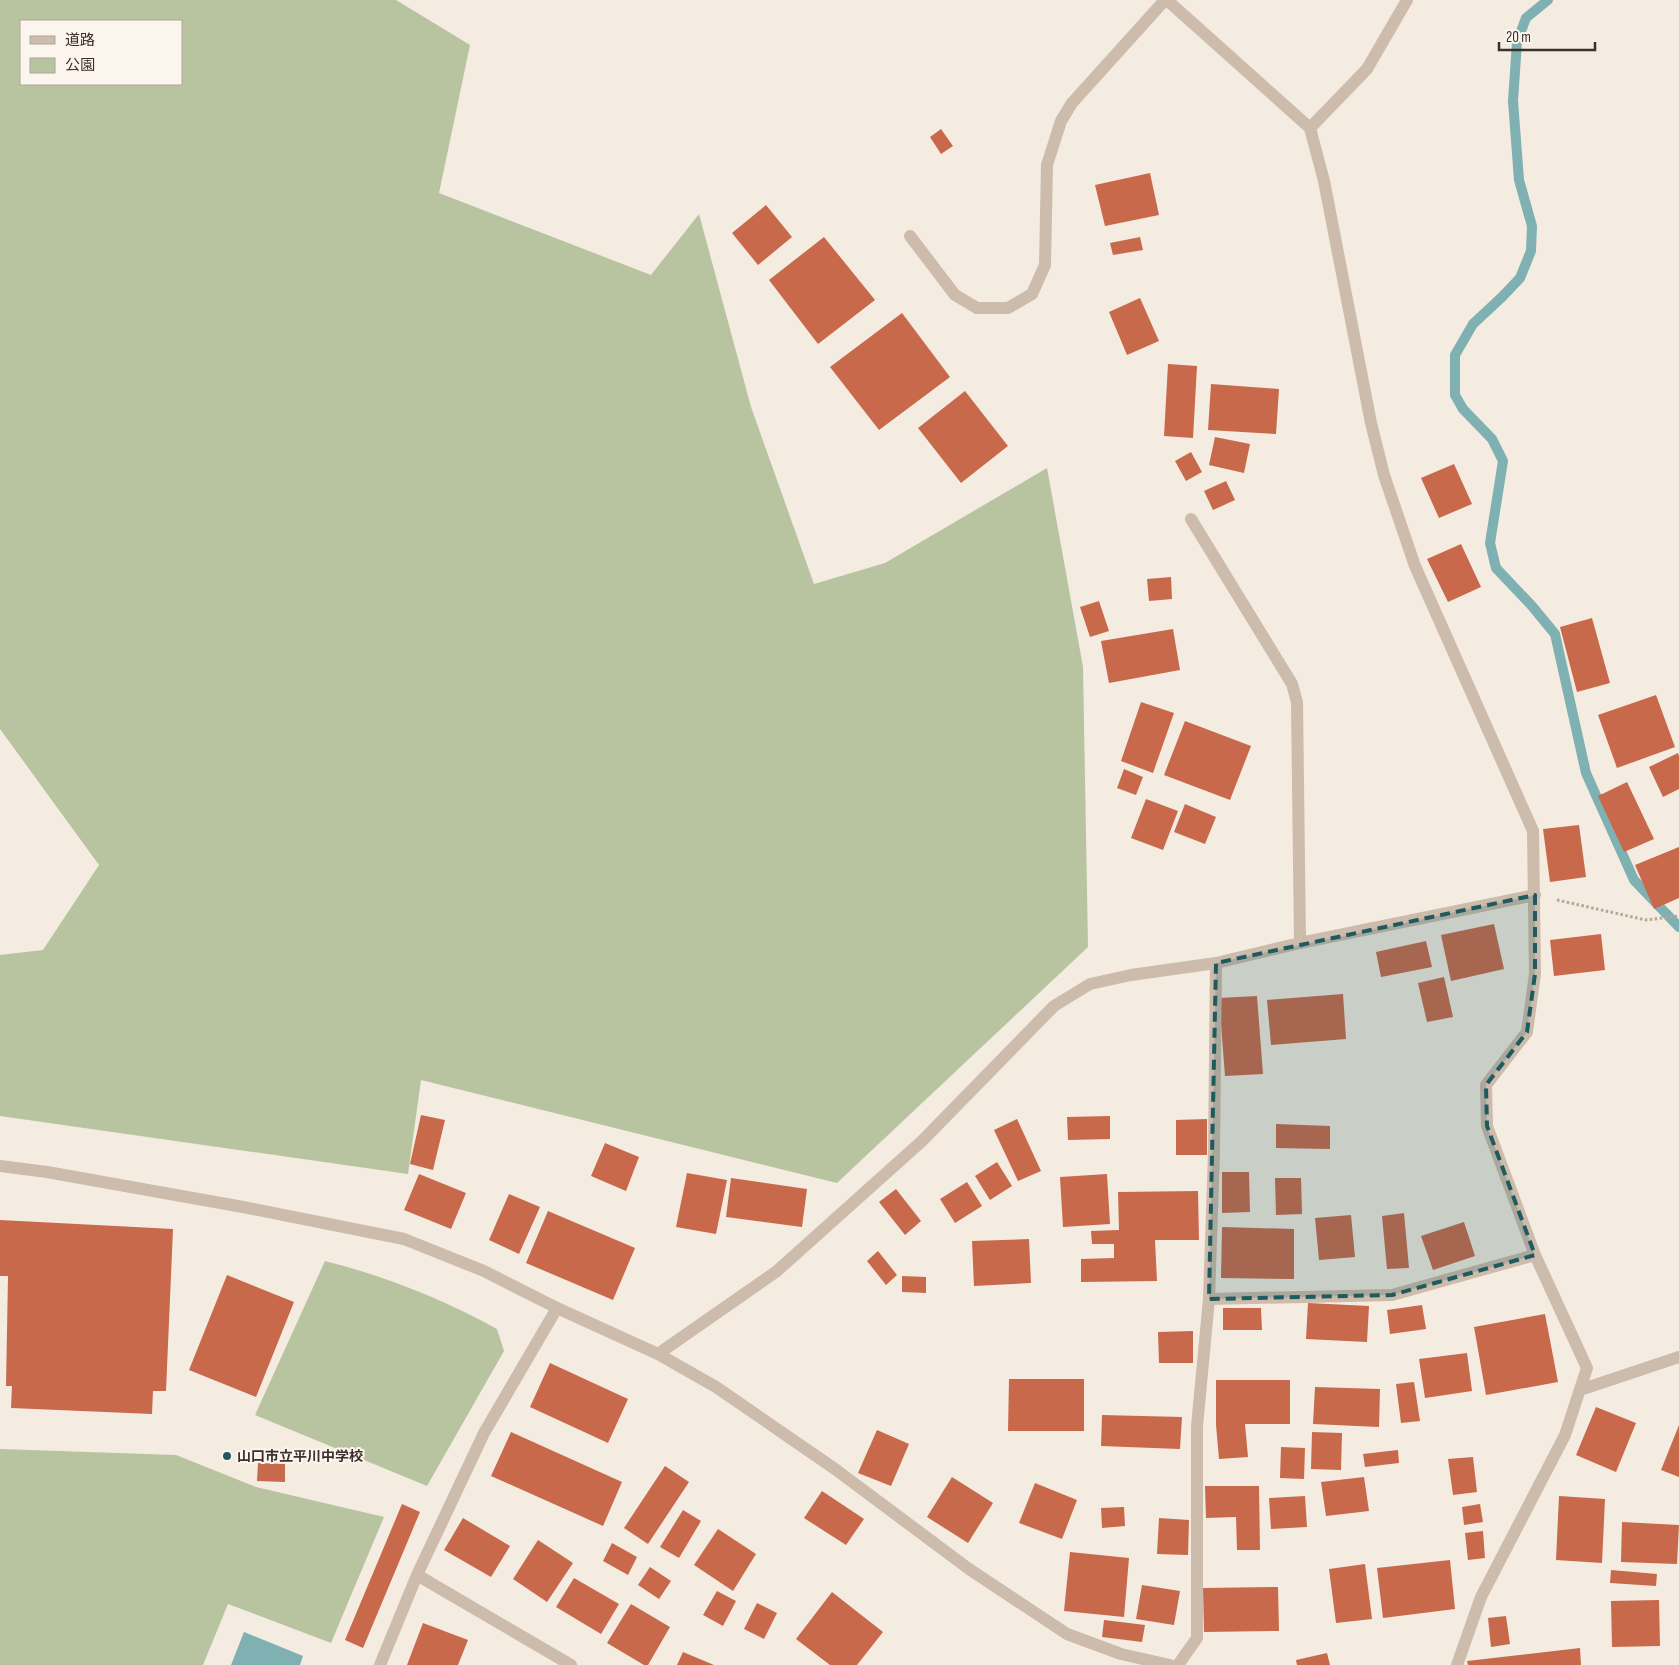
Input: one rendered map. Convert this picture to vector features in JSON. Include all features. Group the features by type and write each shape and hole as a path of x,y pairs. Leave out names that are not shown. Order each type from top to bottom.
{"street":[{"path":"910,236 955,295 977,308 1008,308 1032,294 1045,265 1047,165 1061,122 1072,103 1166,0 1310,128 1324,181 1384,475 1415,566 1533,831 1535,974 1527,1032 1486,1085 1487,1126 1535,1254 1587,1368 1565,1435 1481,1597 1457,1665"},
{"path":"1310,128 1367,69 1407,0"},
{"path":"1191,519 1292,684 1297,702 1300,943"},
{"path":"658,1354 777,1272 922,1141 1054,1006 1090,984 1130,975 1216,963 1300,943 1535,895"},
{"path":"1178,1665 1197,1638 1197,1426 1209,1299 1214,1153 1216,963"},
{"path":"0,1166 244,1207 404,1239 484,1271 558,1308 658,1354 716,1387 835,1469 969,1569 1067,1634 1121,1654 1170,1665"},
{"path":"1209,1299 1392,1295 1535,1254"},
{"path":"380,1665 417,1575 484,1433 558,1308"},
{"path":"1580,1390 1679,1356"},
{"path":"417,1575 571,1665"}],"path":[{"path":"1535,895 1646,920 1679,916"}],"highlighted area":[{"path":"1535,895 1535,974 1527,1032 1486,1085 1487,1126 1535,1255 1392,1295 1209,1299 1216,963"}],"green space":[{"path":"0,0 396,0 470,45 439,193 651,275 699,214 751,407 814,584 885,563 1047,468 1083,667 1088,947 837,1183 421,1080 408,1174 0,1116 0,955 43,950 99,865 0,729"},
{"path":"325,1261 413,1289 497,1329 504,1351 427,1486 255,1415"},
{"path":"0,1449 176,1455 256,1487 384,1517 331,1643 228,1604 203,1665 0,1665"}],"water":[{"path":"244,1632 303,1656 300,1665 231,1665"}],"building":[{"path":"941,129 953,146 941,154 930,137"},
{"path":"1150,173 1159,215 1105,226 1095,185"},
{"path":"766,205 792,237 758,265 732,233"},
{"path":"824,237 875,300 818,344 769,280"},
{"path":"1140,237 1143,250 1113,255 1110,243"},
{"path":"1140,298 1159,341 1127,355 1109,312"},
{"path":"902,313 950,377 879,430 830,367"},
{"path":"1168,364 1197,366 1193,438 1164,436"},
{"path":"1211,384 1279,389 1276,434 1208,430"},
{"path":"965,391 1008,446 961,483 918,428"},
{"path":"1215,437 1250,444 1244,473 1209,465"},
{"path":"1191,452 1202,472 1186,481 1175,461"},
{"path":"1454,464 1472,504 1439,518 1421,478"},
{"path":"1226,481 1235,500 1213,510 1204,491"},
{"path":"1461,544 1481,587 1448,602 1427,559"},
{"path":"1171,577 1172,599 1149,601 1147,579"},
{"path":"1099,601 1109,631 1090,637 1080,607"},
{"path":"1592,618 1610,683 1577,692 1560,627"},
{"path":"1173,629 1180,670 1109,683 1101,641"},
{"path":"1656,695 1675,747 1617,768 1598,715"},
{"path":"1141,702 1174,713 1153,773 1121,761"},
{"path":"1185,721 1251,746 1230,800 1164,775"},
{"path":"1678,753 1679,789 1663,797 1649,767"},
{"path":"1124,769 1143,777 1136,795 1117,788"},
{"path":"1627,782 1654,839 1624,852 1598,796"},
{"path":"1146,799 1178,811 1163,850 1131,838"},
{"path":"1185,804 1216,817 1205,844 1174,832"},
{"path":"1579,825 1586,877 1550,882 1543,829"},
{"path":"1679,847 1679,898 1654,909 1635,865"},
{"path":"1494,924 1504,969 1451,981 1441,935"},
{"path":"1601,934 1605,970 1554,976 1550,940"},
{"path":"1426,941 1432,967 1381,977 1376,952"},
{"path":"1444,977 1453,1017 1427,1022 1418,983"},
{"path":"1343,994 1346,1039 1271,1045 1267,1000"},
{"path":"1257,996 1263,1074 1225,1076 1219,998"},
{"path":"421,1115 445,1120 433,1170 410,1164"},
{"path":"1110,1116 1110,1139 1068,1140 1067,1117"},
{"path":"1017,1119 1041,1171 1018,1181 994,1130"},
{"path":"1207,1119 1207,1155 1176,1155 1176,1120"},
{"path":"1276,1124 1330,1126 1330,1149 1276,1148"},
{"path":"605,1143 639,1157 626,1191 591,1176"},
{"path":"997,1162 1012,1186 990,1200 975,1176"},
{"path":"1222,1172 1249,1172 1250,1212 1222,1213"},
{"path":"687,1173 727,1180 716,1234 676,1227"},
{"path":"419,1174 466,1193 451,1229 404,1210"},
{"path":"1107,1174 1110,1224 1063,1227 1060,1177"},
{"path":"731,1178 807,1189 802,1227 726,1217"},
{"path":"1275,1178 1301,1178 1302,1214 1276,1215"},
{"path":"967,1182 982,1206 955,1223 940,1199"},
{"path":"896,1189 921,1221 905,1235 879,1202"},
{"path":"1198,1191 1199,1240 1155,1240 1157,1281 1081,1282 1081,1259 1114,1258 1114,1244 1092,1244 1091,1231 1119,1230 1118,1192"},
{"path":"509,1194 540,1207 519,1254 489,1240"},
{"path":"548,1211 635,1248 613,1300 526,1263"},
{"path":"1404,1213 1409,1268 1387,1269 1382,1216"},
{"path":"1351,1215 1355,1257 1319,1260 1315,1218"},
{"path":"0,1220 173,1229 166,1391 153,1391 152,1414 11,1408 12,1386 6,1386 8,1276 0,1276"},
{"path":"1464,1222 1475,1256 1433,1270 1421,1236"},
{"path":"1222,1227 1294,1229 1294,1279 1221,1278"},
{"path":"1029,1239 1031,1283 974,1286 972,1241"},
{"path":"878,1251 897,1275 886,1285 867,1261"},
{"path":"227,1275 294,1302 256,1397 189,1370"},
{"path":"902,1276 926,1277 926,1293 902,1292"},
{"path":"1308,1303 1369,1306 1367,1342 1306,1339"},
{"path":"1422,1305 1426,1329 1390,1334 1387,1310"},
{"path":"1223,1308 1261,1308 1262,1330 1223,1330"},
{"path":"1545,1314 1558,1382 1486,1395 1474,1327"},
{"path":"1193,1331 1193,1363 1159,1363 1158,1332"},
{"path":"1467,1353 1472,1391 1425,1398 1419,1359"},
{"path":"550,1363 628,1399 608,1443 530,1407"},
{"path":"1009,1379 1084,1379 1084,1431 1008,1431"},
{"path":"1216,1380 1290,1380 1290,1424 1245,1424 1248,1457 1219,1459 1216,1425"},
{"path":"1414,1382 1420,1421 1401,1423 1396,1384"},
{"path":"1315,1387 1380,1389 1379,1427 1313,1424"},
{"path":"1596,1407 1636,1423 1616,1472 1576,1455"},
{"path":"1102,1415 1182,1417 1180,1449 1101,1446"},
{"path":"1679,1425 1679,1477 1661,1470"},
{"path":"877,1430 909,1444 891,1486 858,1473"},
{"path":"511,1432 622,1482 603,1526 491,1476"},
{"path":"1312,1432 1342,1433 1341,1470 1311,1469"},
{"path":"1281,1447 1305,1448 1304,1479 1280,1478"},
{"path":"1398,1450 1399,1463 1365,1467 1363,1454"},
{"path":"1473,1457 1477,1492 1453,1495 1448,1459"},
{"path":"258,1463 285,1464 285,1482 257,1481"},
{"path":"665,1466 689,1482 648,1544 624,1528"},
{"path":"952,1477 993,1503 968,1543 927,1517"},
{"path":"1364,1477 1369,1511 1326,1516 1321,1482"},
{"path":"1035,1483 1077,1500 1062,1539 1019,1523"},
{"path":"1205,1486 1259,1486 1260,1550 1237,1550 1236,1517 1206,1518"},
{"path":"822,1491 864,1519 846,1545 804,1518"},
{"path":"1305,1496 1307,1527 1271,1529 1269,1498"},
{"path":"1559,1496 1605,1499 1602,1563 1556,1560"},
{"path":"402,1504 420,1512 363,1648 345,1640"},
{"path":"1480,1504 1483,1522 1464,1525 1462,1507"},
{"path":"1124,1507 1125,1526 1102,1528 1101,1508"},
{"path":"683,1510 701,1521 679,1558 660,1547"},
{"path":"463,1518 510,1546 491,1577 444,1550"},
{"path":"1159,1518 1189,1520 1188,1555 1157,1554"},
{"path":"1622,1522 1679,1525 1677,1564 1621,1562"},
{"path":"718,1529 756,1554 733,1591 694,1565"},
{"path":"1483,1531 1485,1558 1468,1560 1465,1533"},
{"path":"538,1540 573,1563 547,1602 513,1579"},
{"path":"612,1543 637,1557 628,1575 603,1561"},
{"path":"1070,1552 1129,1558 1124,1617 1064,1611"},
{"path":"1450,1560 1455,1609 1383,1618 1377,1568"},
{"path":"1365,1564 1372,1619 1336,1623 1329,1569"},
{"path":"650,1567 671,1581 659,1599 638,1585"},
{"path":"1611,1570 1657,1574 1656,1586 1610,1583"},
{"path":"574,1578 619,1604 601,1634 556,1607"},
{"path":"1142,1585 1180,1591 1174,1625 1136,1619"},
{"path":"1278,1587 1279,1631 1204,1632 1203,1588"},
{"path":"717,1591 736,1601 723,1626 703,1615"},
{"path":"832,1592 883,1632 857,1665 830,1665 796,1639"},
{"path":"1659,1600 1660,1646 1612,1647 1611,1601"},
{"path":"757,1603 777,1613 764,1639 744,1629"},
{"path":"631,1604 670,1627 648,1665 644,1665 607,1643"},
{"path":"1506,1616 1510,1644 1491,1647 1488,1618"},
{"path":"1104,1620 1145,1625 1142,1642 1102,1637"},
{"path":"423,1623 468,1640 458,1665 407,1665"},
{"path":"1580,1648 1581,1665 1468,1665 1467,1661"},
{"path":"683,1652 714,1665 677,1665"},
{"path":"1327,1653 1330,1665 1297,1665 1296,1660"}],"waterway":[{"path":"1548,0 1526,18 1517,42 1513,101 1519,180 1532,226 1531,251 1520,278 1473,324 1455,355 1455,395 1463,409 1492,439 1503,461 1490,543 1496,568 1532,606 1555,634 1586,773 1634,880 1679,927"}],"place":[{"name":"山口市立平川中学校","path":"227,1456"}]}
